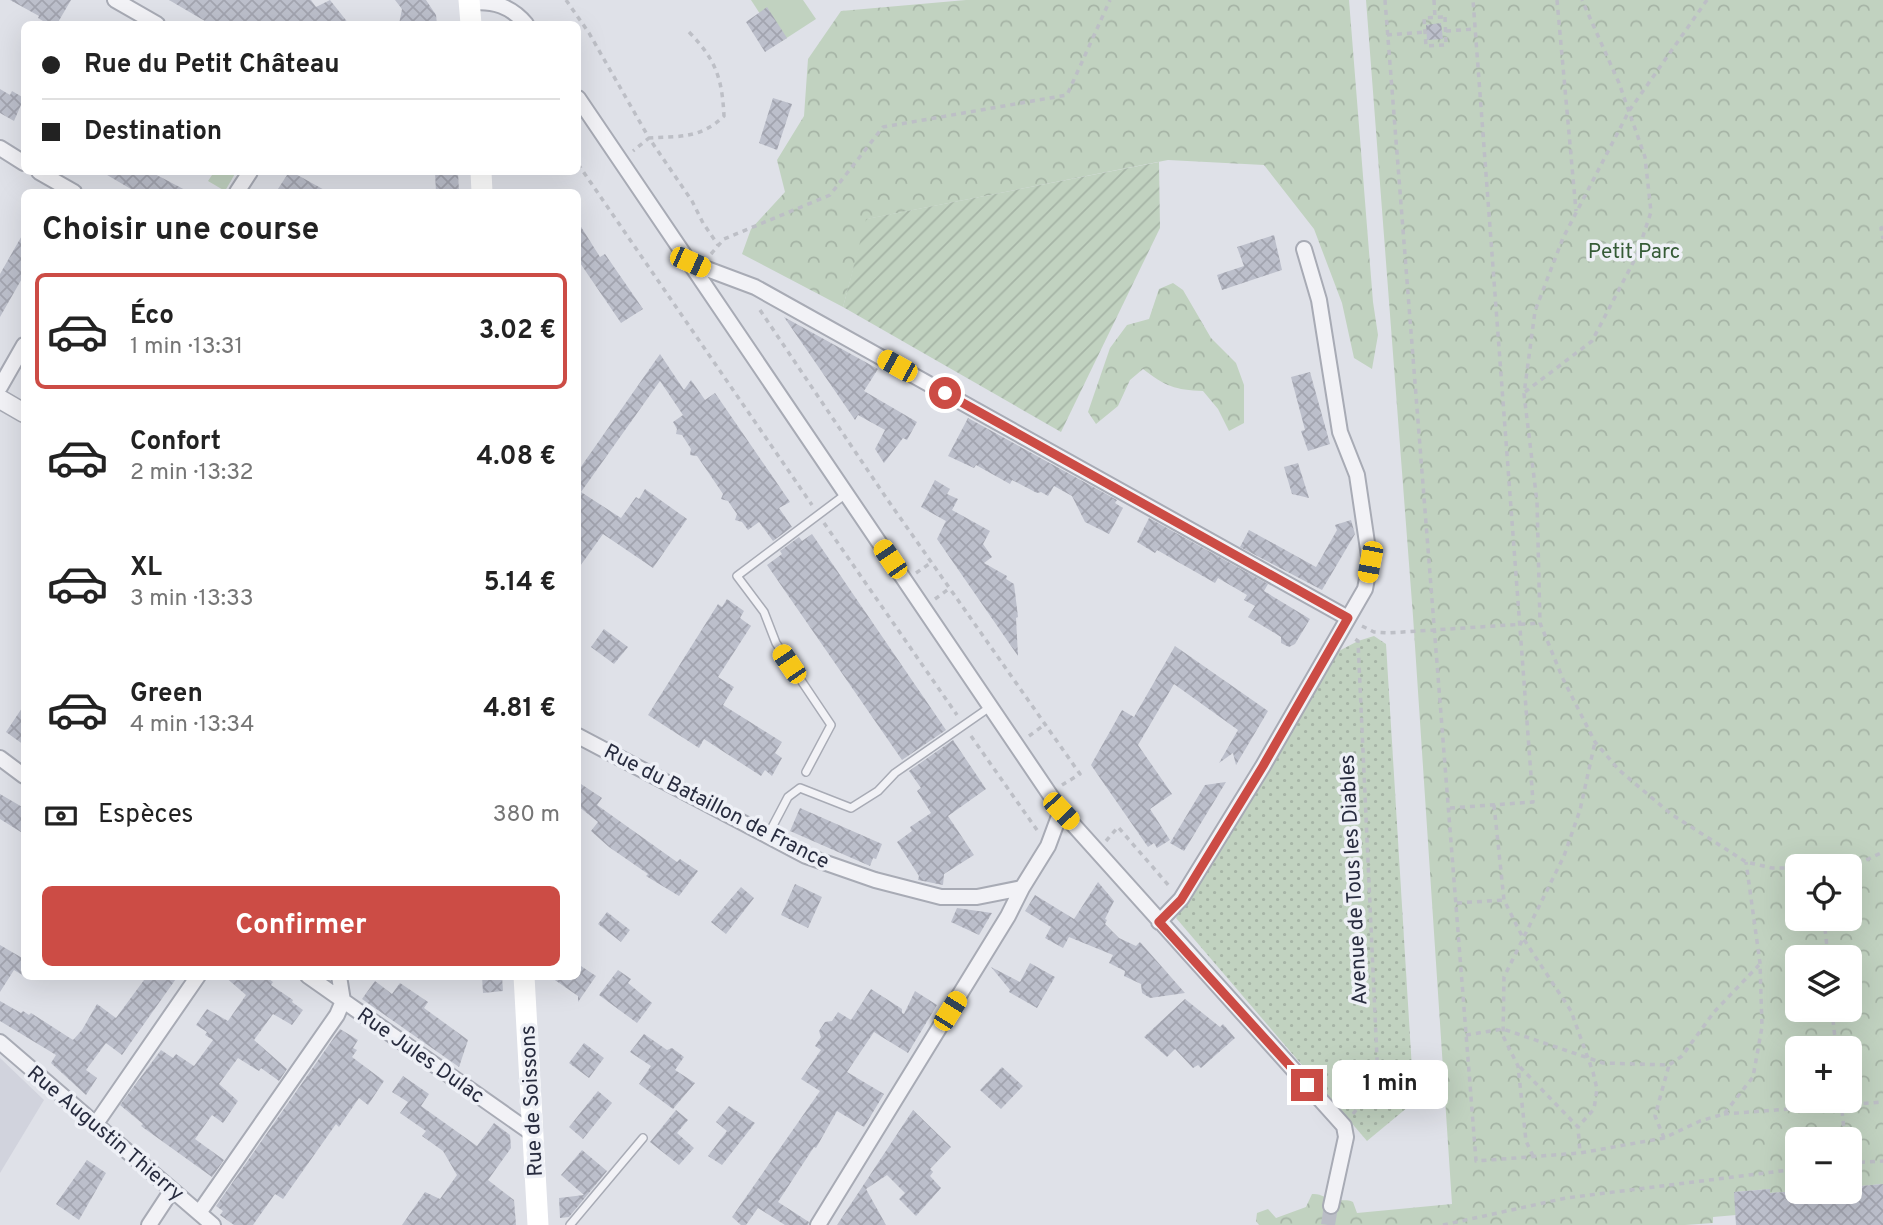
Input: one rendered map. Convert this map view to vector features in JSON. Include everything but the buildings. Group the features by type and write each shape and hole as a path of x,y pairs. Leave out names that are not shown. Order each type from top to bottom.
{"main road":[{"name":"Rue de Soissons","path":"524,980 538,1225"}],"street":[{"path":"115,0 153,21"},
{"path":"470,9 484,1 505,6 522,21"},
{"path":"581,102 1061,811 1344,1126 1346,1137 1331,1206"},
{"path":"0,148 21,161"},
{"path":"44,175 69,189"},
{"path":"1159,922 1181,900 1263,766 1365,589 1370,562 1357,475 1340,432 1319,300 1304,248"},
{"path":"690,262 755,287 1345,624"},
{"path":"0,387 21,350"},
{"path":"0,399 21,411"},
{"name":"Rue du Bataillon de France","path":"581,738 806,856 875,880 942,897 977,897 1022,888"},
{"path":"0,758 21,774"},
{"path":"818,1225 1008,916 1048,846 1061,811"},
{"path":"95,1125 195,980"},
{"name":"Rue Jules Dulac","path":"314,980 533,1134"},
{"path":"200,1213 337,1015 343,1001 340,980"},
{"name":"Rue Augustin Thierry","path":"0,1042 213,1225"},
{"path":"149,1225 172,1190"}],"lane":[{"path":"806,772 831,725 776,643 764,612 737,576 846,494"},
{"path":"767,836 788,797 800,788 851,808 878,791 895,773 990,707"},
{"path":"570,1225 643,1138"}],"path":[{"path":"566,0 581,21"},
{"path":"706,269 718,245 732,235 830,195 883,127 1067,95 1110,0"},
{"path":"1385,0 1476,1161 1580,1153 1664,1138 1700,1121 1724,1114 1785,1108"},
{"path":"1434,0 1435,18"},
{"path":"1450,808 1533,802 1473,0"},
{"path":"1557,0 1576,213"},
{"path":"1524,394 1592,341 1636,257 1651,212 1645,157 1619,83 1582,0"},
{"path":"1707,0 1629,111 1563,238 1535,311 1524,394 1537,502 1540,623 1563,679 1595,742 1619,769 1671,814 1746,862 1785,868"},
{"path":"1445,17 1446,31 1446,45 1426,46 1424,18 1445,17"},
{"path":"581,22 649,138 718,245"},
{"path":"1446,31 1475,29"},
{"path":"621,162 649,138 690,135 710,129 724,116 723,86 707,50 689,32"},
{"path":"1387,35 1425,32"},
{"path":"1883,227 1883,239"},
{"path":"760,310 895,510 1080,774 1049,794"},
{"path":"1345,624 1388,633 1540,623"},
{"name":"Avenue de Tous les Diables","path":"1344,1126 1378,1081 1358,641 1345,624"},
{"path":"1580,1153 1578,1127 1518,1066 1503,1036 1504,977 1564,856 1580,810 1595,742"},
{"path":"1494,805 1504,900 1524,938 1571,1011 1597,1089 1594,1109 1578,1127"},
{"path":"1098,850 1118,827 1181,900"},
{"path":"1862,863 1882,855"},
{"path":"1724,1114 1753,1077 1762,1027 1760,963 1746,862"},
{"path":"1456,904 1504,900"},
{"path":"1466,1035 1503,1029 1603,1063 1669,1065 1682,1056 1714,1012 1760,963"},
{"path":"1664,1138 1655,1116 1669,1065"},
{"path":"1518,1066 1526,1141 1533,1157"},
{"path":"1862,1102 1883,1102"},
{"path":"1862,1162 1883,1161"},
{"path":"1443,1225 1566,1198 1785,1171"}],"shaded area":[{"path":"0,1058 44,1100 0,1173"}],"green space":[{"path":"751,0 803,0 816,19 779,43"},
{"path":"966,0 1349,0 1373,302 1378,335 1372,369 1354,358 1342,303 1314,229 1264,165 1168,160 867,219 843,307 742,254 751,229 785,192 777,160 804,116 808,59 841,11"},
{"name":"Petit Parc","path":"1366,0 1883,0 1883,1184 1862,1186 1862,1127 1785,1127 1785,1192 1770,1193 1769,1189 1735,1192 1736,1215 1713,1217 1713,1223 1259,1225 1256,1221 1257,1213 1268,1209 1276,1218 1306,1207 1312,1194 1353,1202 1357,1213 1452,1204 1413,616"},
{"path":"1159,162 1160,228 1061,432 843,307 866,219"},
{"path":"212,175 234,175 226,189 208,181"},
{"path":"1173,283 1183,290 1211,338 1236,363 1244,385 1244,423 1229,431 1218,409 1203,391 1171,386 1143,369 1130,380 1118,406 1096,424 1088,412 1110,348 1127,325 1149,319 1159,289"},
{"path":"1374,636 1386,644 1414,1102 1367,1141 1176,918 1337,652"}],"tunnel":[{"path":"1328,1225 1331,1206"}],"route":[{"path":"945,393 1348,618 1263,766 1181,900 1159,922 1307,1085"}]}
